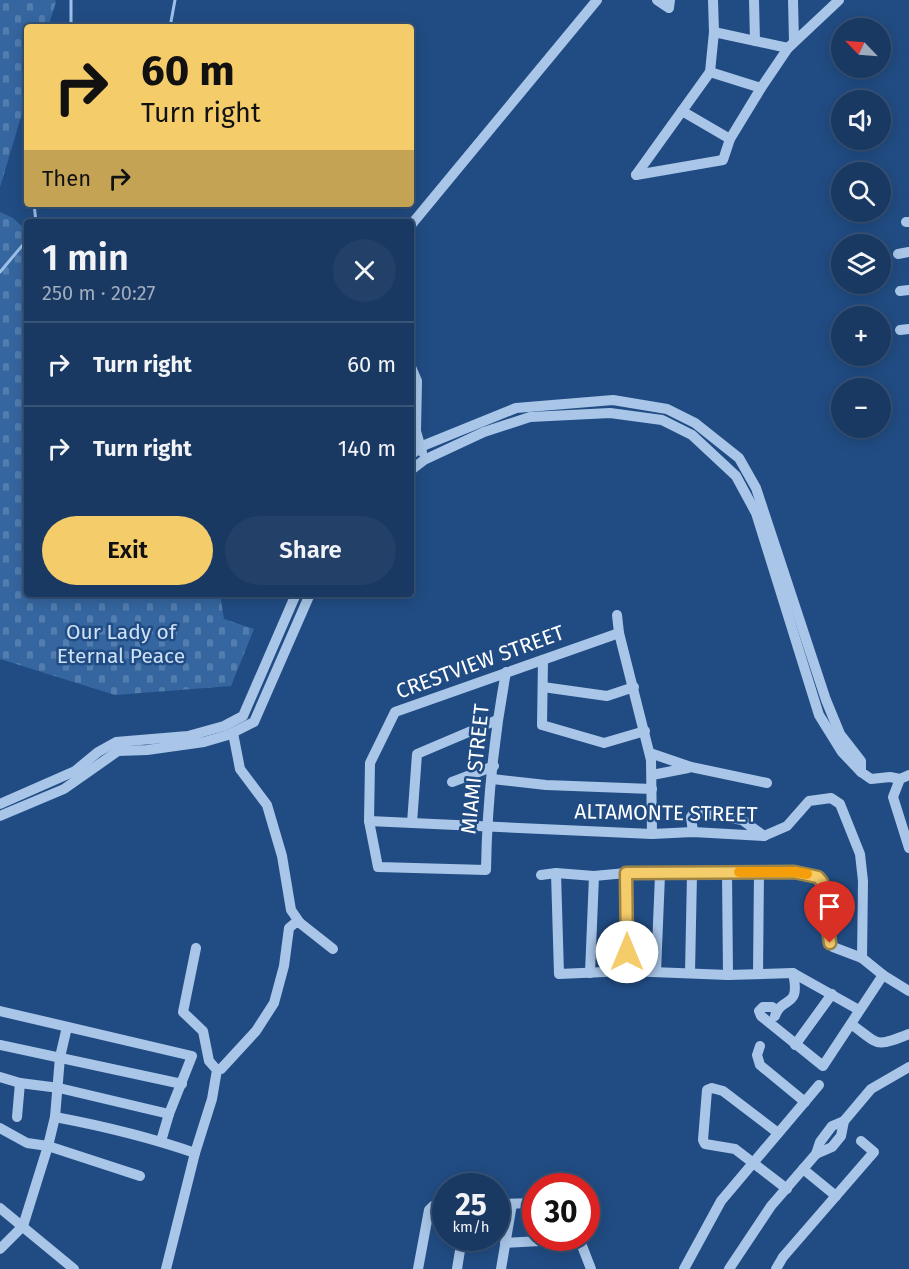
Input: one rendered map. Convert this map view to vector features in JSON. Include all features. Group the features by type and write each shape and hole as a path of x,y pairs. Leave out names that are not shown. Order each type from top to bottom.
{"street":[{"path":"414,221 597,0"},
{"path":"657,0 670,4"},
{"path":"713,0 714,32 711,72 636,175 723,160 730,139 791,45 834,2"},
{"path":"754,0 755,41"},
{"path":"791,45 794,0"},
{"path":"714,32 755,41 791,45"},
{"path":"711,72 761,88"},
{"path":"682,111 730,139"},
{"path":"414,374 417,381 416,431 424,459"},
{"path":"414,452 420,447 516,408 613,400 667,408 695,423 739,458 756,488 840,734 871,779 905,777"},
{"path":"662,420 667,408"},
{"path":"414,467 424,459 484,432 530,417 610,413 662,420 692,435 736,476 756,513 819,715 842,752 861,766"},
{"path":"0,804 75,771 98,752 116,742 188,736 224,726 243,716 295,597"},
{"path":"0,816 64,789 118,752 204,742 233,733 254,722 309,597"},
{"path":"617,615 619,633 650,753 652,834"},
{"name":"CRESTVIEW STREET","path":"486,870 378,867 369,821 370,763 395,712 619,633"},
{"path":"543,660 542,725 604,743 645,731"},
{"name":"MIAMI STREET","path":"486,870 487,828 497,720 506,672"},
{"path":"543,687 607,696 634,687"},
{"path":"412,823 417,754 497,720"},
{"path":"233,733 240,769 267,805 282,856 291,910 300,923 333,949"},
{"path":"650,753 691,767 767,783"},
{"path":"452,782 494,766"},
{"path":"652,775 691,767"},
{"path":"905,777 893,797 909,848"},
{"path":"492,779 652,789"},
{"name":"ALTAMONTE STREET","path":"369,821 487,828 652,834 693,832 764,836 787,826 809,801 831,798 840,804 860,854 863,881 862,958"},
{"path":"693,832 691,817 695,811 742,820 764,836"},
{"path":"758,974 759,871"},
{"path":"541,874 594,876 626,873 692,874 759,871 794,872 821,879 830,943 833,947 862,958 883,975 909,991"},
{"path":"556,873 559,974 627,971 728,975 793,973 860,1010"},
{"path":"626,873 627,971"},
{"path":"726,873 728,975"},
{"path":"656,972 660,874"},
{"path":"690,973 692,874"},
{"path":"590,973 594,876"},
{"path":"217,1070 221,1069 256,1031 274,1003 284,966 287,933 295,923 300,923"},
{"path":"196,948 183,1012 203,1031 209,1061 217,1070"},
{"path":"772,1025 777,1011 790,1002 795,994 793,973"},
{"path":"777,1011 772,1007 759,1011 761,1016 823,1066 883,975"},
{"path":"795,1045 832,994"},
{"path":"0,1011 192,1056 161,1141"},
{"path":"851,1024 878,1044 885,1044 909,1034"},
{"path":"0,1249 22,1227 48,1146 55,1117 60,1057 67,1027"},
{"path":"0,1045 182,1084"},
{"path":"760,1046 757,1055 760,1065 805,1102"},
{"path":"729,1269 771,1206 816,1154 831,1148 841,1136 844,1121 871,1089 909,1067"},
{"path":"166,1269 195,1153 212,1100 217,1070"},
{"path":"0,1077 169,1114"},
{"path":"17,1117 20,1083"},
{"path":"684,1269 717,1207 819,1085"},
{"path":"778,1133 723,1091 708,1088 703,1140 705,1144 735,1149 787,1189"},
{"path":"55,1117 161,1141 195,1153"},
{"path":"0,1128 27,1143 48,1146 140,1176"},
{"path":"776,1269 783,1257 874,1152 861,1141"},
{"path":"803,1169 836,1196"},
{"path":"510,1217 512,1204 522,1204"},
{"path":"418,1269 429,1210 432,1207"},
{"path":"0,1208 74,1269"},
{"path":"457,1269 460,1251"},
{"path":"501,1269 504,1251"},
{"path":"584,1251 591,1269"}],"green space":[{"path":"0,0 55,0 49,24 24,24 24,107 0,187"},
{"name":"Our Lady of Eternal Peace","path":"0,212 13,218 24,228 24,597 220,597 224,619 254,629 231,686 115,695 0,659"}],"waterway":[{"path":"71,0 71,24"},
{"path":"171,24 175,0"},
{"path":"34,207 36,219"},
{"path":"0,272 24,244"}],"slow traffic":[{"path":"739,872 807,874"}],"route":[{"path":"627,952 626,873 759,871 794,872 818,877 822,882 830,943"}]}
